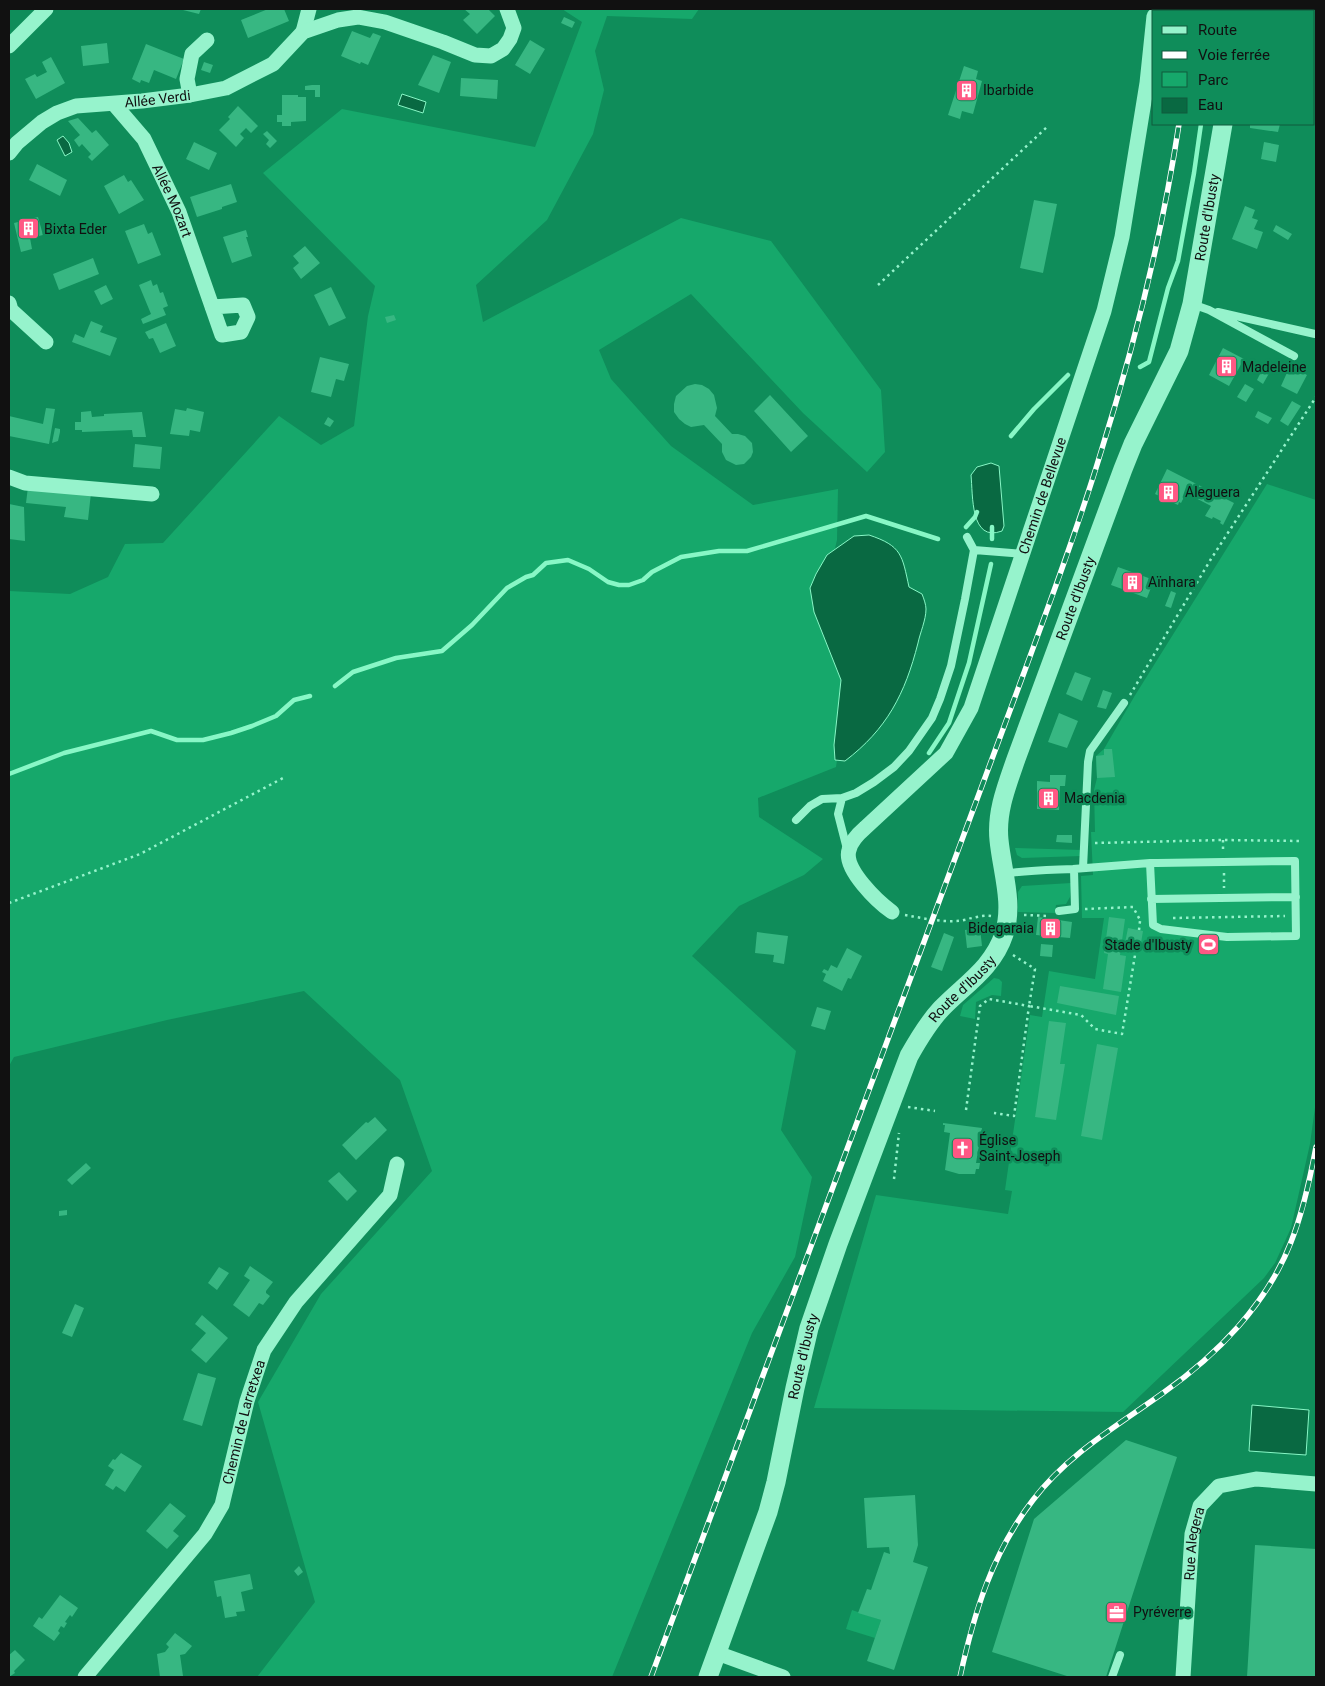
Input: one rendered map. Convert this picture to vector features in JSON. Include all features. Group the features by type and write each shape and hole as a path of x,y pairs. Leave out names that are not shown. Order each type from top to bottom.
{"street":[{"path":"9,46 46,9"},
{"name":"Allée Verdi","path":"303,32 308,9"},
{"name":"Allée Verdi","path":"9,153 17,143 42,122 56,113 76,106 114,104 190,95 226,88 274,64 303,32 338,20 358,17 385,22 474,55 491,56 503,49 512,34 514,28 507,9"},
{"name":"Chemin de Bellevue","path":"848,851 854,839 865,828 946,753 971,708 1104,311 1122,237 1147,83 1152,35"},
{"path":"190,95 187,79 192,54 207,40"},
{"name":"Allée Mozart","path":"114,104 144,139 179,212 212,307"},
{"name":"Route d'Ibusty","path":"708,1677 768,1512 809,1328 844,1228 909,1056 940,1010 982,971 993,958 1013,918 1008,899 999,839 999,819 1002,802 1123,469 1146,417 1164,385 1201,307 1224,125"},
{"path":"9,303 11,310 46,342"},
{"path":"9,477 25,483 152,494"},
{"path":"848,851 848,860 854,872 879,903 892,912"},
{"name":"Chemin de Larretxea","path":"85,1677 205,1534 222,1505 247,1401 264,1350 296,1302 390,1195 397,1164"},
{"name":"Rue Alegera","path":"1183,1677 1192,1534 1200,1506 1218,1486 1256,1478 1316,1484"},
{"path":"717,1653 783,1677"}],"lane":[{"path":"1201,307 1315,334"},
{"path":"1201,307 1294,356"},
{"path":"796,820 810,806 822,799 842,798 856,793 874,782 894,767 922,735 940,700 951,666 974,550 967,537"},
{"path":"974,550 1023,554"},
{"path":"1083,868 1090,751 1124,703"},
{"path":"842,798 838,814 848,851"},
{"path":"1004,874 1150,863 1295,861 1296,936 1237,937 1161,929 1153,926 1150,863"},
{"path":"1059,912 1075,909 1074,868"},
{"path":"1151,899 1296,897"},
{"path":"1112,1677 1120,1655"}],"path":[{"path":"878,285 1046,127"},
{"path":"1124,703 1211,559 1316,398"},
{"path":"9,903 140,854 285,778"},
{"path":"1223,840 1225,898"},
{"path":"1084,843 1223,840 1301,841"},
{"path":"1075,909 1133,907 1140,920"},
{"path":"892,912 947,922 986,915 1013,918 1058,916 1059,912"},
{"path":"1152,918 1296,916"},
{"path":"966,1110 980,1006 989,999 1081,1015 1095,1028 1122,1034 1136,943"},
{"path":"994,1113 1014,1116 1035,969 999,946"},
{"path":"904,1112 908,1108 935,1111"},
{"path":"894,1179 900,1126"}],"green space":[{"path":"562,9 699,9 692,19 607,16 595,51 604,90 593,134 547,220 476,285 483,322 681,218 771,241 881,390 885,452 867,472 803,413 691,294 599,350 611,379 671,446 753,505 838,489 837,540 821,606 849,680 836,767 758,798 759,817 823,859 804,875 739,906 692,956 796,1051 781,1130 812,1177 795,1257 752,1333 612,1677 257,1677 315,1602 258,1402 321,1294 432,1171 400,1080 304,991 167,1020 14,1057 9,1066 9,591 70,594 108,577 125,544 163,543 279,416 321,445 354,426 368,316 375,286 263,173 342,109 535,147 582,22"},
{"name":"Stade d'Ibusty","path":"1267,484 1316,500 1316,1100 1310,1144 1291,1228 1275,1263 1264,1278 1123,1412 814,1408 876,1195 1008,1214 1012,1191 1005,1190 1030,1015 1042,1017 1049,971 1095,979 1104,918 1082,918 1081,876 1093,875 1091,832 1095,832 1094,790 1097,778 1096,756 1104,749 1134,697"},
{"path":"1015,848 1082,850 1081,856 1022,858 1017,855"},
{"path":"1071,883 1070,897 1066,904 1056,905 1055,913 1018,912 1018,892 1022,886"},
{"path":"994,978 1002,982 1001,996 992,995 976,1002 975,1019 960,1016 963,1005"},
{"path":"852,1610 881,1620 875,1638 846,1629"}],"water":[{"path":"402,94 426,102 423,113 398,105"},
{"path":"63,136 69,143 72,152 65,156 57,140"},
{"path":"991,463 999,466 1004,526 1002,531 992,533 984,530 975,515 971,475 977,467"},
{"path":"869,535 888,543 899,553 909,587 922,594 926,613 907,678 892,709 883,723 860,749 845,761 835,760 834,745 841,680 814,612 810,588 827,555 854,536"},
{"path":"1252,1405 1309,1410 1306,1455 1249,1451"}],"building":[{"path":"179,9 201,9 199,14"},
{"path":"268,9 284,9 289,21 248,38 241,20"},
{"path":"464,9 488,9 495,16 477,34 463,20 470,14"},
{"path":"1280,9 1300,9 1300,10"},
{"path":"564,17 575,22 572,28 561,23"},
{"path":"352,31 370,38 373,33 381,36 368,65 361,62 360,64 341,56"},
{"path":"530,40 545,49 530,74 515,65"},
{"path":"107,43 109,63 83,66 81,46"},
{"path":"146,44 184,59 176,79 154,70 149,83 141,80 140,83 132,79"},
{"path":"433,55 451,62 439,93 418,85"},
{"path":"51,57 65,83 36,99 25,79 35,74 37,77 47,72 42,62"},
{"path":"204,62 213,65 210,73 201,70"},
{"name":"Ibarbide","path":"964,66 978,71 976,79 982,81 973,114 962,111 960,119 948,115"},
{"path":"461,78 498,80 497,99 460,96"},
{"path":"320,85 320,97 315,97 315,90 305,90 305,86"},
{"path":"282,95 306,97 306,121 291,122 291,126 282,126 282,122 277,122 277,115 282,115"},
{"path":"238,106 258,126 251,133 246,128 240,134 244,138 236,147 219,130 230,119 228,117"},
{"path":"78,118 92,133 96,130 109,145 92,161 88,157 91,154 82,144 79,147 74,140 80,135 68,121"},
{"path":"1250,125 1280,125 1278,132 1250,128"},
{"path":"267,131 277,141 270,148 266,144 269,140 263,134"},
{"path":"194,142 217,153 209,170 186,159"},
{"path":"1264,142 1279,145 1276,162 1261,159"},
{"path":"37,164 67,180 60,196 29,180"},
{"path":"124,175 128,182 131,180 144,200 119,214 104,186"},
{"path":"231,184 237,202 197,217 190,197"},
{"path":"1034,200 1057,204 1043,273 1020,268"},
{"path":"1245,206 1255,210 1252,218 1258,220 1254,229 1263,232 1257,249 1232,239"},
{"name":"Bixta Eder","path":"38,217 43,235 30,238 32,249 21,252 14,223"},
{"path":"144,224 148,234 152,232 161,255 138,264 125,231"},
{"path":"1276,225 1292,234 1288,240 1273,231"},
{"path":"246,230 248,237 246,237 252,256 232,263 223,237"},
{"path":"305,246 320,263 301,279 293,268 299,263 293,256"},
{"path":"93,258 99,274 59,290 53,274"},
{"path":"151,280 153,286 157,284 160,293 163,292 168,306 163,308 166,315 143,324 141,319 151,314 139,285"},
{"path":"106,285 113,299 101,305 94,291"},
{"path":"331,287 346,318 329,326 314,295"},
{"path":"394,315 396,320 387,323 385,317"},
{"path":"91,321 103,326 100,332 117,338 110,356 72,342 75,334 84,338"},
{"path":"166,323 176,346 160,353 153,338 149,339 145,332"},
{"name":"Madeleine","path":"1223,348 1244,359 1229,386 1209,375"},
{"path":"320,357 349,364 344,381 336,379 331,397 311,392"},
{"path":"1265,364 1272,368 1263,384 1257,380"},
{"path":"1290,366 1307,375 1297,394 1281,386"},
{"path":"695,384 709,389 714,395 717,408 715,416 732,434 745,436 752,443 753,452 744,464 736,465 726,460 722,452 722,444 704,425 691,427 679,419 674,412 676,396 687,386"},
{"path":"1245,384 1254,389 1246,402 1237,397"},
{"path":"770,395 808,436 791,452 754,411"},
{"path":"1292,401 1301,406 1288,426 1280,421"},
{"path":"46,408 55,409 49,444 9,436 9,416 43,424"},
{"path":"187,408 204,412 200,432 190,430 189,436 170,434 175,409 186,411"},
{"path":"91,411 92,417 104,416 104,414 142,412 146,437 133,437 132,430 82,432 82,430 75,430 75,422 81,422 81,412"},
{"path":"1258,411 1272,418 1268,424 1255,417"},
{"path":"328,417 334,421 330,427 324,424"},
{"path":"55,428 60,429 60,432 58,441 52,443"},
{"path":"135,444 162,447 160,469 133,467"},
{"name":"Aleguera","path":"1167,469 1234,503 1223,525 1220,523 1221,521 1213,517 1212,519 1205,516 1211,506 1186,493 1178,505 1155,494"},
{"path":"28,487 91,493 88,520 64,517 66,507 26,503"},
{"path":"9,504 24,507 25,541 9,539"},
{"name":"Aïnhara","path":"1118,567 1154,580 1147,598 1111,585"},
{"path":"1171,591 1176,593 1171,608 1165,606"},
{"path":"1075,672 1091,678 1082,701 1066,694"},
{"path":"1103,690 1112,693 1106,709 1097,707"},
{"path":"1059,713 1078,721 1067,748 1048,742"},
{"path":"1104,749 1112,749 1115,777 1097,778 1096,756 1104,755"},
{"name":"Macdenia","path":"1050,775 1066,775 1065,786 1060,786 1059,810 1037,809 1037,781 1050,782"},
{"path":"1057,835 1072,835 1072,843 1056,842"},
{"name":"Bidegaraia","path":"1038,917 1072,922 1070,938 1036,935"},
{"path":"1109,917 1125,919 1120,955 1126,956 1121,992 1103,989 1108,954 1104,953"},
{"path":"980,928 982,946 967,948 965,930"},
{"path":"1128,928 1143,931 1141,943 1133,942 1132,945 1125,943"},
{"path":"757,932 788,936 784,964 773,962 774,955 755,953"},
{"path":"944,933 954,937 942,971 931,967"},
{"path":"1041,944 1053,945 1052,957 1040,956"},
{"path":"847,948 862,956 851,979 848,978 842,991 823,981 826,974 822,972 824,969 828,971 831,965 837,968"},
{"path":"1060,986 1119,996 1116,1015 1057,1003"},
{"path":"817,1007 831,1011 825,1030 811,1026"},
{"path":"1049,1021 1066,1023 1060,1064 1065,1064 1056,1120 1035,1117"},
{"path":"1097,1044 1118,1048 1102,1140 1081,1136"},
{"path":"375,1117 387,1130 356,1160 342,1145 366,1122 368,1123"},
{"name":"Église Saint-Joseph","path":"943,1123 982,1128 976,1163 980,1163 979,1169 976,1169 975,1174 959,1174 945,1170 950,1133 944,1132 945,1125"},
{"path":"86,1163 91,1168 72,1185 67,1180"},
{"path":"339,1172 357,1191 347,1201 328,1181"},
{"path":"67,1210 67,1215 59,1216 59,1211"},
{"path":"250,1266 273,1282 266,1291 270,1296 263,1305 259,1303 249,1317 233,1305 250,1280 244,1276"},
{"path":"219,1267 229,1273 217,1290 208,1283"},
{"path":"75,1304 84,1308 72,1337 62,1333"},
{"path":"202,1315 228,1338 206,1363 191,1350 206,1333 195,1324"},
{"path":"198,1373 216,1378 202,1426 183,1420"},
{"path":"1126,1440 1177,1457 1106,1677 1070,1677 992,1652 1034,1519"},
{"path":"121,1453 142,1466 125,1492 116,1486 113,1490 105,1485 114,1470 108,1466"},
{"path":"915,1495 918,1545 913,1562 928,1567 894,1670 867,1661 881,1620 858,1613 867,1589 871,1590 884,1552 890,1554 889,1547 867,1548 864,1498"},
{"path":"170,1503 186,1516 173,1531 179,1536 167,1549 146,1531"},
{"path":"1255,1545 1316,1549 1316,1677 1247,1677"},
{"path":"299,1566 303,1572 298,1576 294,1571"},
{"path":"250,1574 253,1589 241,1592 245,1611 236,1612 237,1616 225,1618 221,1596 217,1597 214,1581"},
{"path":"60,1595 78,1608 72,1617 70,1615 65,1622 67,1623 64,1628 61,1626 58,1631 60,1633 54,1641 33,1626 39,1617 42,1619"},
{"path":"175,1633 192,1646 185,1654 180,1655 183,1676 160,1677 157,1654 165,1652 169,1647 166,1644"},
{"path":"15,1650 25,1660 14,1671 15,1673 9,1677 9,1655"}],"waterway":[{"path":"1140,367 1149,362 1168,288 1178,261 1201,125"},
{"path":"1011,436 1034,409 1068,375"},
{"path":"966,527 977,512"},
{"path":"335,686 353,672 396,658 442,651 472,625 507,588 533,575 546,563 568,560 589,569 608,582 629,585 643,580 652,572 681,557 719,551 747,551 866,516 938,539"},
{"path":"992,527 992,539"},
{"path":"929,753 949,723 969,663 991,564"},
{"path":"9,774 64,753 151,731 177,740 203,740 231,733 276,716 294,700 310,696"}],"railway":[{"path":"651,1677 1083,509 1124,373 1146,291 1164,208 1179,125"},
{"path":"960,1677 978,1607 986,1584 1006,1541 1019,1520 1047,1484 1077,1455 1183,1378 1221,1345 1254,1307 1281,1265 1291,1242 1306,1195 1316,1147"}],"place":[{"name":"Ibarbide","path":"967,90"},
{"name":"Bixta Eder","path":"28,229"},
{"name":"Madeleine","path":"1226,367"},
{"name":"Aleguera","path":"1169,492"},
{"name":"Aïnhara","path":"1132,582"},
{"name":"Macdenia","path":"1048,798"},
{"name":"Bidegaraia","path":"1050,928"},
{"name":"Stade d'Ibusty","path":"1208,945"},
{"name":"Église Saint-Joseph","path":"963,1148"},
{"name":"Pyréverre","path":"1117,1612"}]}
